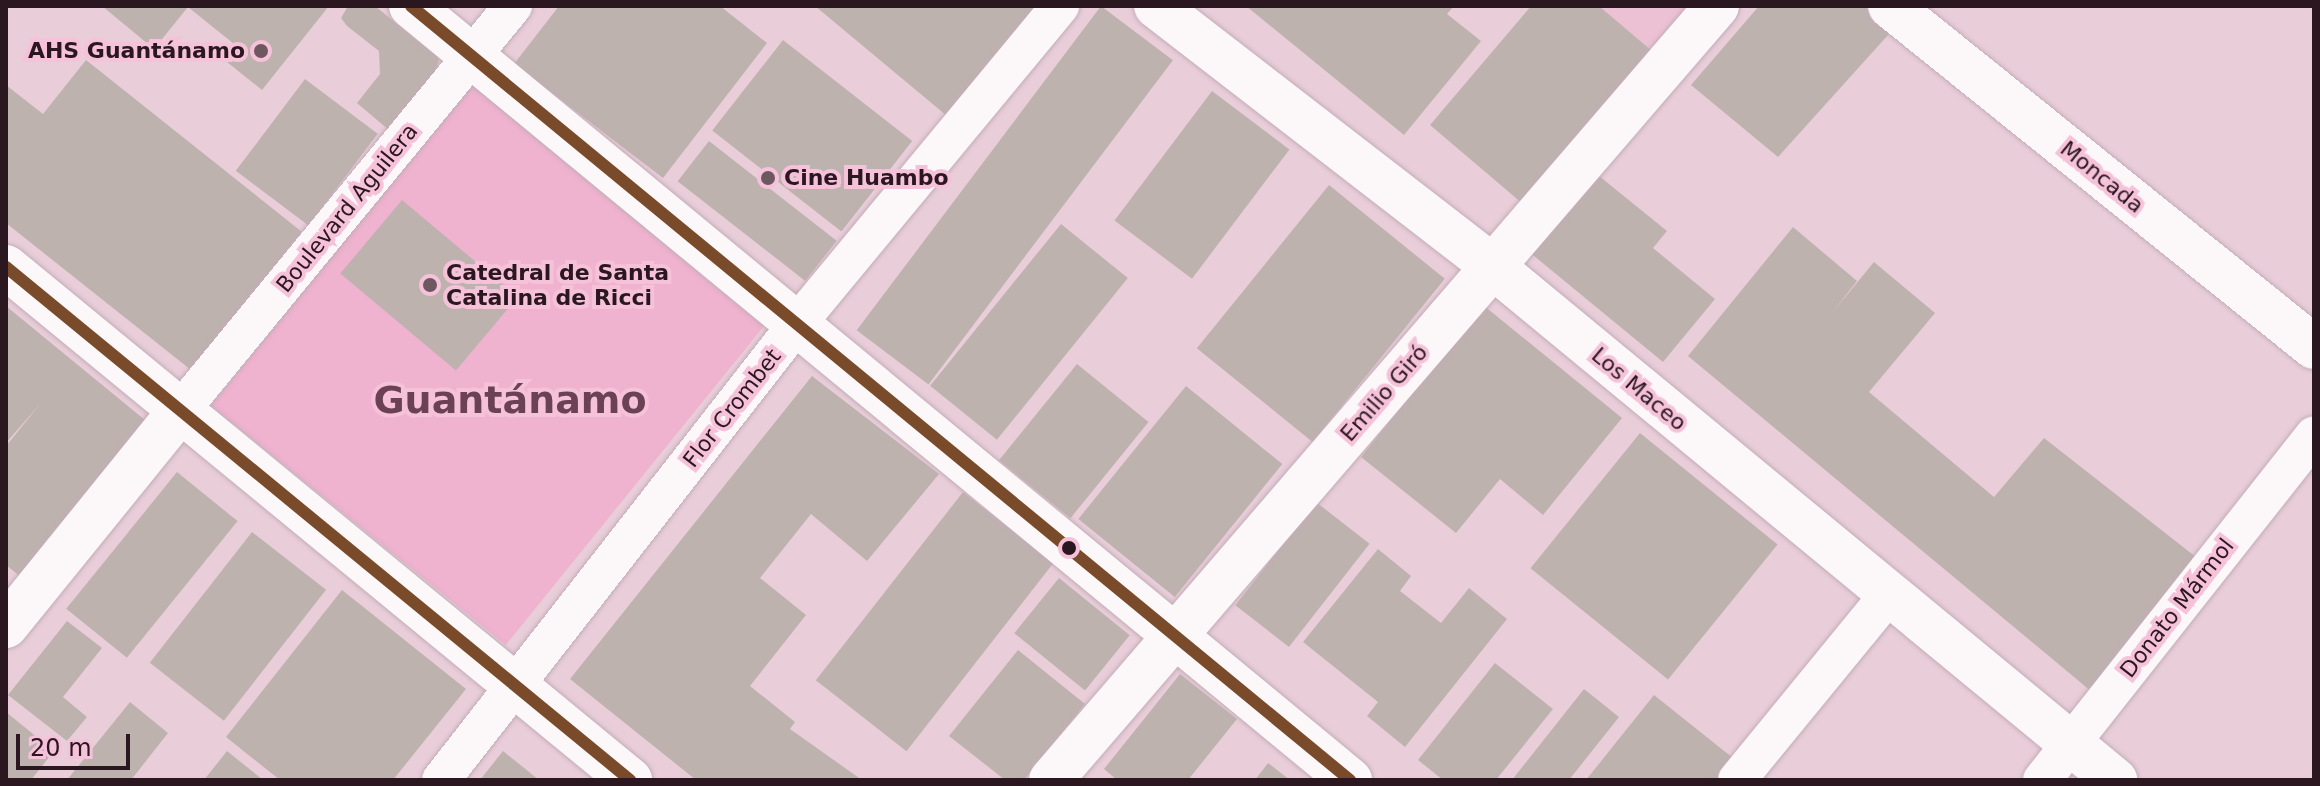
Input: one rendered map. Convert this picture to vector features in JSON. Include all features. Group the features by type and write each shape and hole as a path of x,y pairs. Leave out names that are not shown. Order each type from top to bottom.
{"main road":[{"path":"411,6 1350,780"},
{"name":"Los Maceo","path":"1156,6 1492,266 1887,597 2115,780"},
{"name":"Emilio Giró","path":"1051,780 1717,6"},
{"name":"Moncada","path":"1890,6 2314,347"},
{"path":"6,267 630,780"},
{"path":"6,626 181,410"}],"street":[{"name":"Boulevard Aguilera","path":"181,410 513,6"},
{"name":"Flor Crombet","path":"441,780 517,687 797,324 1060,6"},
{"name":"Donato Mármol","path":"2042,780 2314,436"},
{"path":"1737,780 1887,597"}],"shaded area":[{"path":"1599,6 1691,6 1652,51"},
{"path":"471,84 766,323 506,645 210,406"}],"building":[{"path":"102,6 329,6 262,90 222,58 234,44 188,7 154,49"},
{"path":"348,6 375,6 439,58 436,73 390,131 357,103 380,74 379,51 341,18"},
{"path":"559,6 720,6 767,43 663,178 514,64"},
{"path":"815,6 1035,6 947,116"},
{"path":"1101,6 1173,60 929,384 857,330"},
{"path":"1246,6 1454,6 1447,14 1481,41 1404,135"},
{"path":"1531,6 1599,6 1652,51 1523,204 1430,125"},
{"path":"1759,6 1877,6 1898,24 1778,157 1691,85"},
{"path":"783,40 912,141 841,232 712,131"},
{"path":"86,60 302,232 191,370 6,223 6,85 43,114"},
{"path":"305,79 378,134 308,226 236,171"},
{"path":"1212,91 1289,149 1192,279 1115,220"},
{"path":"709,141 837,241 805,281 678,181"},
{"path":"1593,171 1667,231 1653,248 1715,299 1663,362 1528,251"},
{"path":"1329,185 1445,279 1313,442 1197,348"},
{"name":"Catedral de Santa Catalina de Ricci","path":"402,200 518,297 456,371 340,274"},
{"path":"1061,224 1128,278 997,440 930,386"},
{"path":"1793,227 1857,281 1832,313 1874,262 1935,313 1869,392 1994,497 2044,438 2201,561 2092,692 1688,356"},
{"path":"1483,305 1622,418 1543,515 1500,479 1456,533 1361,457"},
{"path":"6,306 145,420 21,577 6,565 6,446 40,404 6,443"},
{"path":"1077,364 1148,422 1070,518 999,460"},
{"path":"812,376 939,474 867,561 811,514 760,578 806,615 750,686 795,722 790,729 862,780 696,780 570,679"},
{"path":"1186,386 1282,464 1175,597 1078,519"},
{"path":"1640,433 1778,544 1668,680 1530,568"},
{"path":"177,472 238,521 127,658 66,609"},
{"path":"963,492 1054,563 906,751 816,680"},
{"path":"1316,502 1370,544 1289,647 1235,605"},
{"path":"252,532 326,590 224,721 150,663"},
{"path":"1378,549 1411,576 1400,591 1441,623 1469,588 1507,619 1405,747 1367,716 1378,702 1303,642"},
{"path":"1059,578 1130,635 1085,690 1014,633"},
{"path":"342,590 466,689 393,780 280,780 226,737"},
{"path":"67,621 102,648 63,697 87,717 67,741 8,695"},
{"path":"1018,650 1085,704 1024,780 1005,780 949,736"},
{"path":"1495,663 1553,709 1496,780 1443,780 1418,760"},
{"path":"1180,674 1237,719 1188,780 1117,780 1104,769"},
{"path":"1584,689 1619,717 1569,780 1512,780"},
{"path":"1654,695 1738,762 1724,780 1586,780"},
{"path":"130,702 168,733 131,780 67,780"},
{"path":"6,712 54,751 31,780 6,780"},
{"path":"227,751 263,780 204,780"},
{"path":"503,751 539,780 480,780"},
{"path":"1268,763 1290,780 1255,780"}],"transit line":[{"path":"411,6 1350,780"},
{"path":"6,267 630,780"}],"place":[{"name":"AHS Guantánamo","path":"261,51"},
{"name":"Cine Huambo","path":"768,178"},
{"name":"Catedral de Santa Catalina de Ricci","path":"430,285"}],"district":[{"name":"Guantánamo","path":"510,401"}]}
